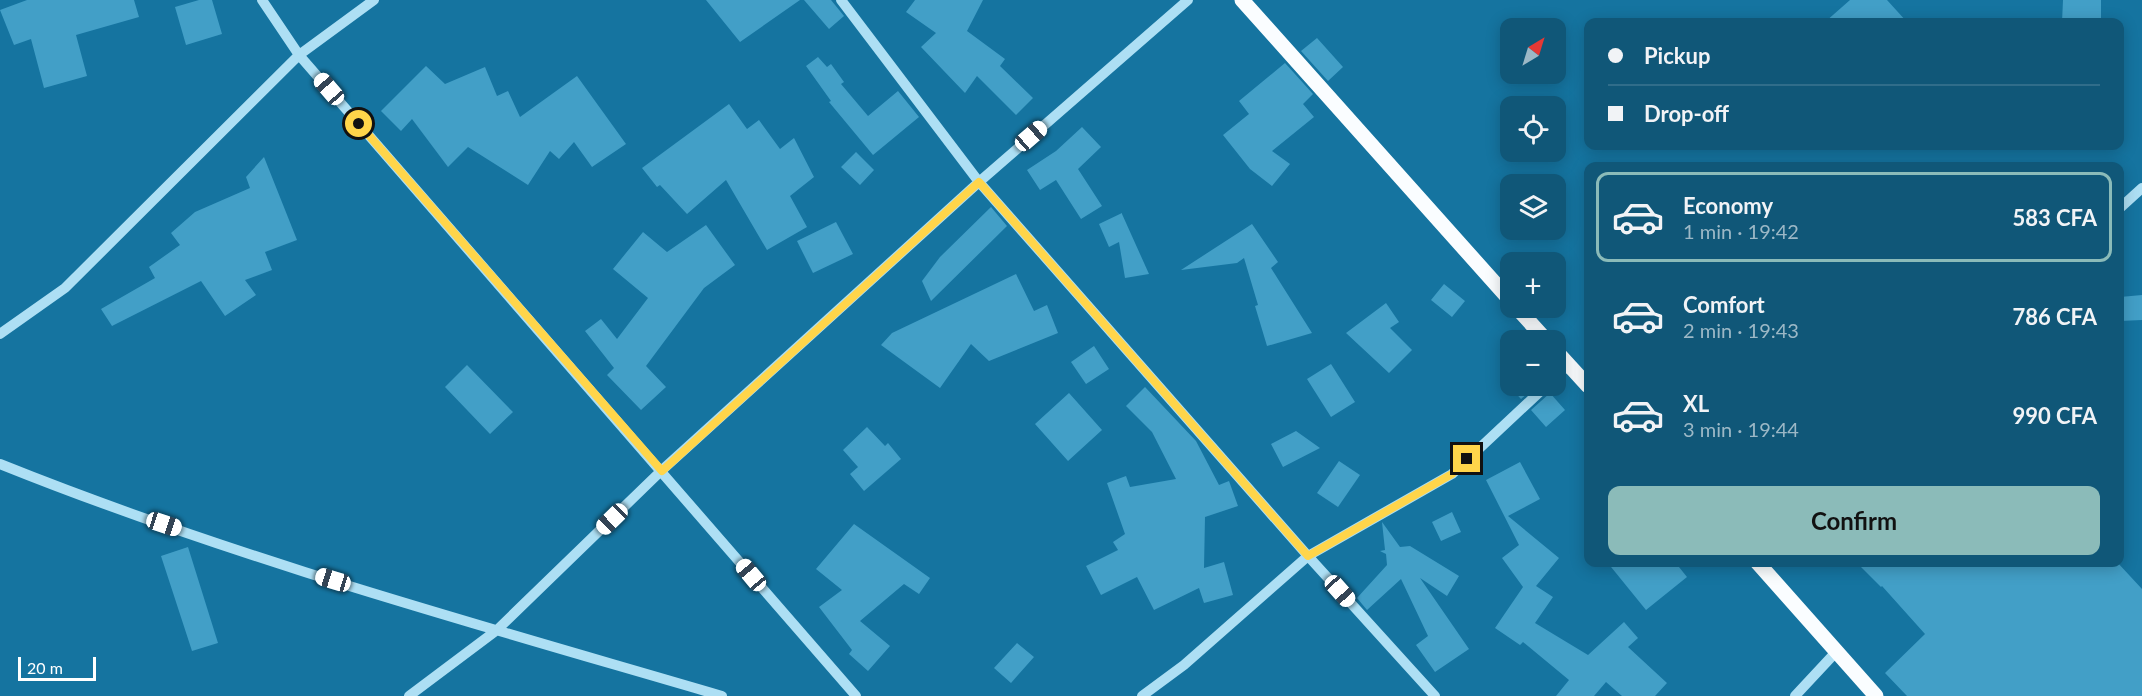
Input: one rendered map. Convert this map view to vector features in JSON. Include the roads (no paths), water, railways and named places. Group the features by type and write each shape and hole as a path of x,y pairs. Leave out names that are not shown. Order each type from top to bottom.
{"main road":[{"path":"1242,0 1500,289"},
{"path":"1526,318 1537,330"},
{"path":"1566,363 1584,382"},
{"path":"1761,567 1876,696"}],"street":[{"path":"262,0 299,55 856,696"},
{"path":"0,334 65,288 299,55 374,0"},
{"path":"842,0 979,182 1308,556 1435,696"},
{"path":"409,696 497,630 662,471 979,182 1188,0"},
{"path":"2124,204 2142,188"},
{"path":"1142,696 1184,665 1308,556 1452,474 1535,396"},
{"path":"0,464 80,496 313,574 722,696"},
{"path":"1795,696 1836,652"}]}
